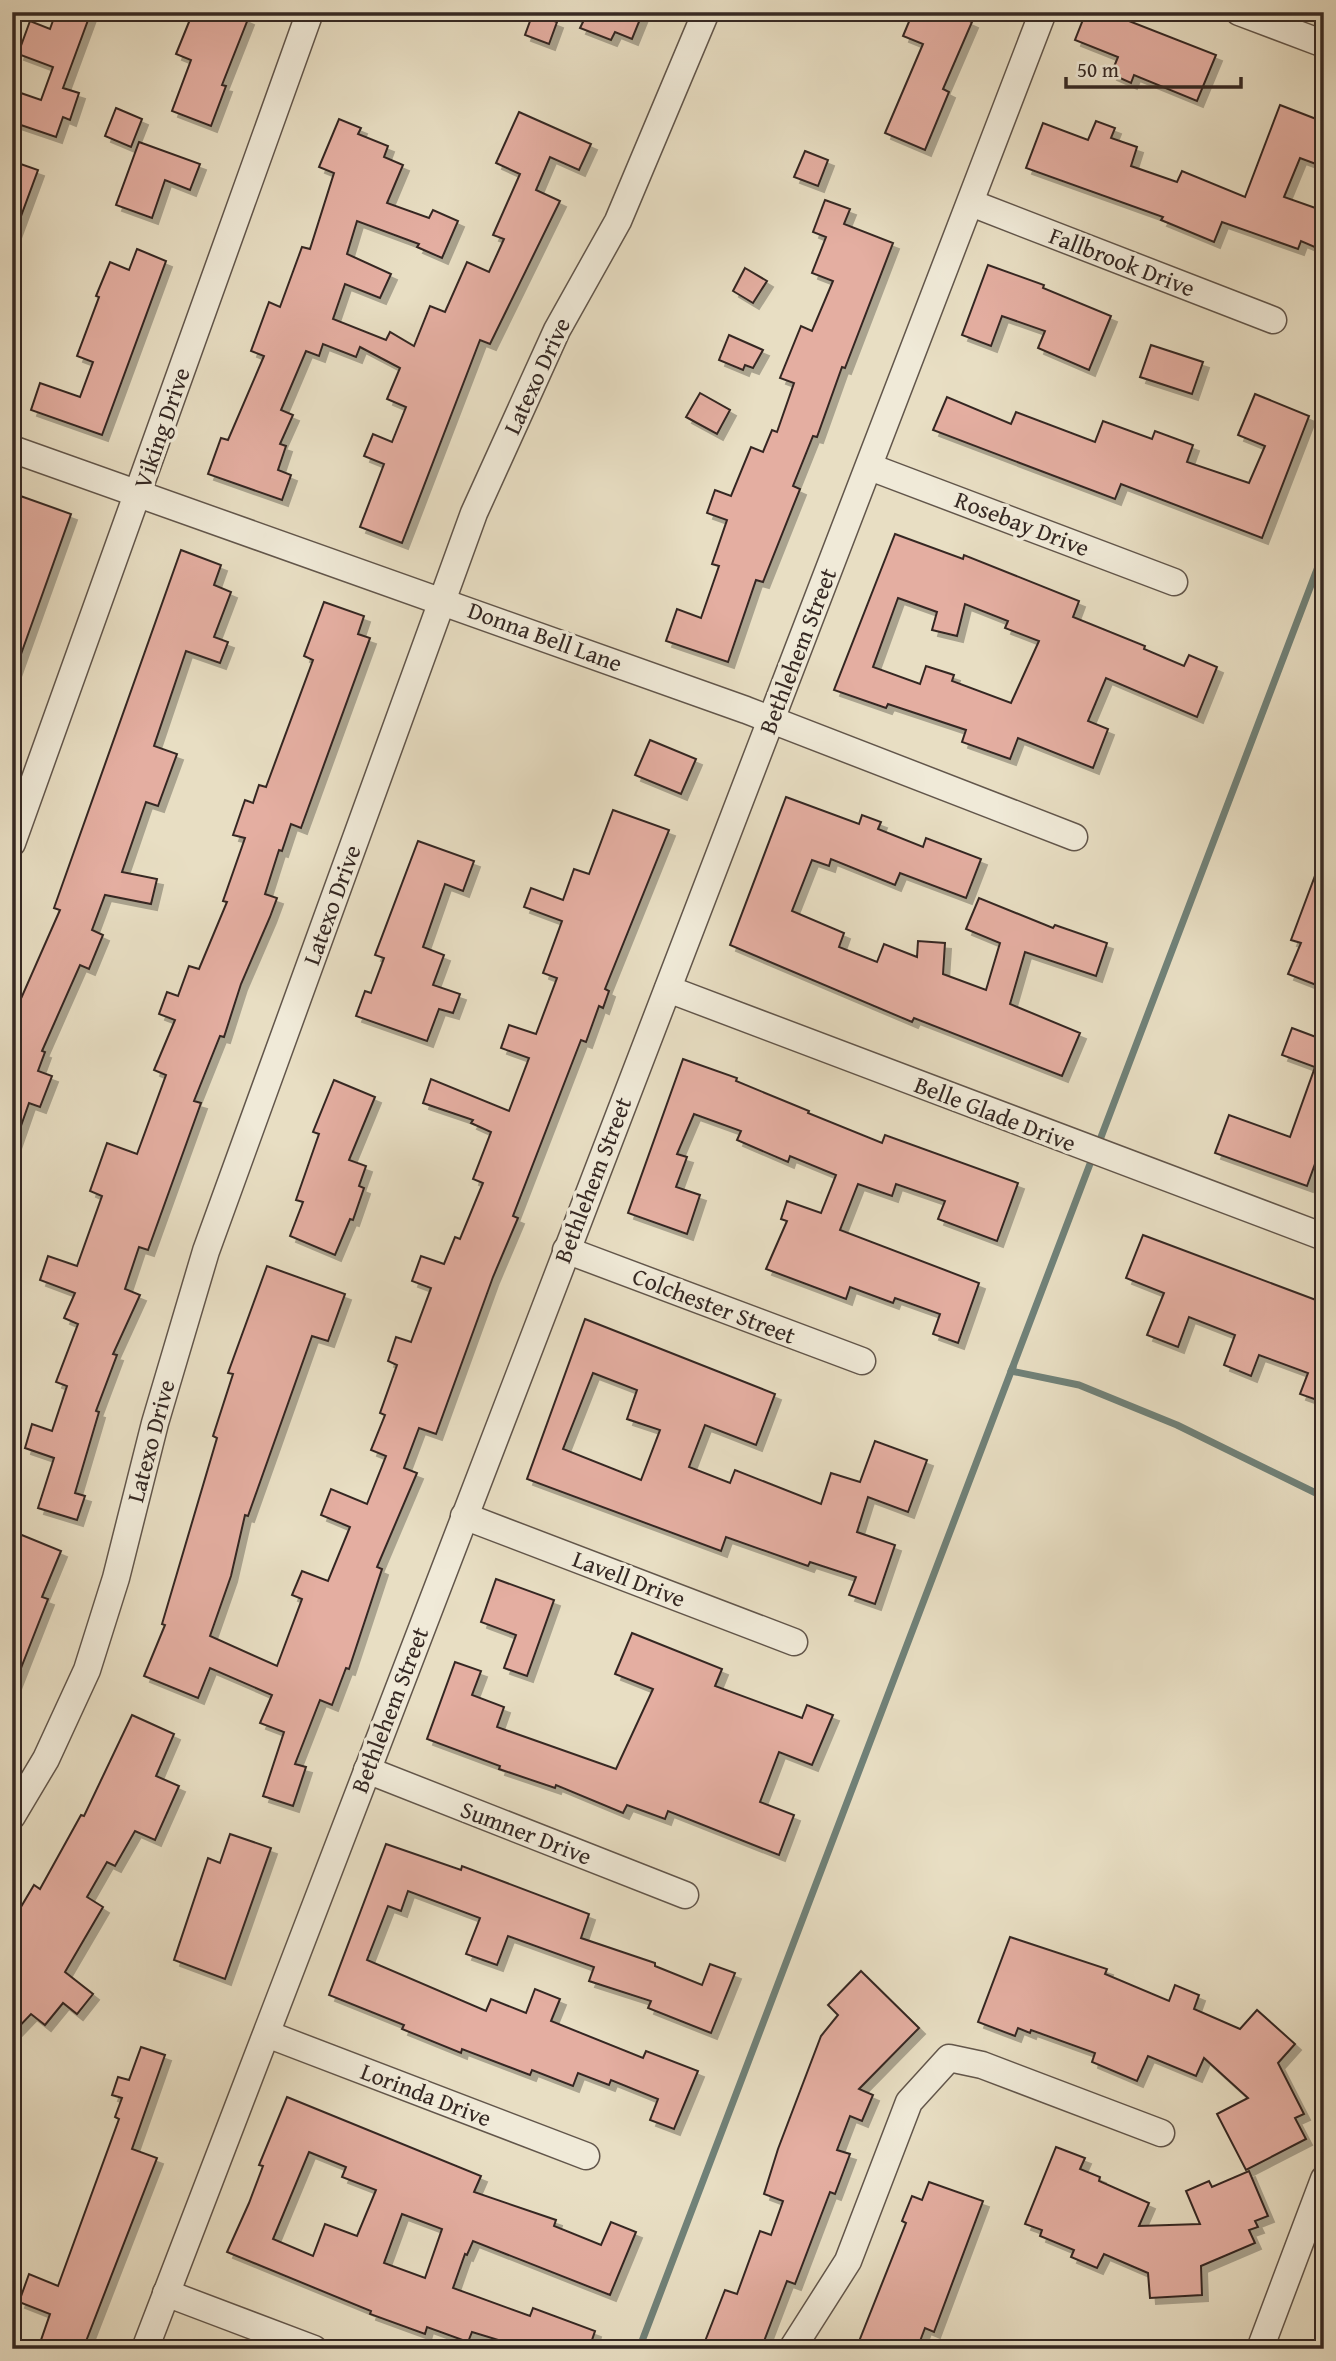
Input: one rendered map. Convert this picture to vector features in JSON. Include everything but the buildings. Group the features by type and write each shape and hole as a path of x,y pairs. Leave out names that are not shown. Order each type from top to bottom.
{"street":[{"name":"Viking Drive","path":"12,843 310,12"},
{"name":"Latexo Drive","path":"12,1816 46,1759 87,1670 116,1578 155,1423 206,1251 474,513 557,330 618,221 706,12"},
{"name":"Bethlehem Street","path":"145,2349 1044,12"},
{"path":"1239,12 1324,44"},
{"name":"Fallbrook Drive","path":"971,203 1273,320"},
{"name":"Donna Bell Lane","path":"12,449 443,600 771,720 1074,836"},
{"name":"Rosebay Drive","path":"870,467 1174,582"},
{"name":"Belle Glade Drive","path":"668,989 1324,1237"},
{"name":"Colchester Street","path":"566,1250 862,1361"},
{"name":"Lavell Drive","path":"464,1516 794,1642"},
{"name":"Sumner Drive","path":"367,1770 685,1895"},
{"name":"Lorinda Drive","path":"267,2034 586,2156"},
{"path":"792,2349 848,2261 909,2102 949,2058 982,2065 1161,2133"},
{"path":"1260,2349 1324,2179"},
{"path":"166,2293 314,2349"}],"waterway":[{"path":"1098,1145 1324,551"},
{"path":"639,2349 1093,1156"},
{"path":"1013,1367 1011,1371 1079,1385 1177,1425 1324,1497"}]}
